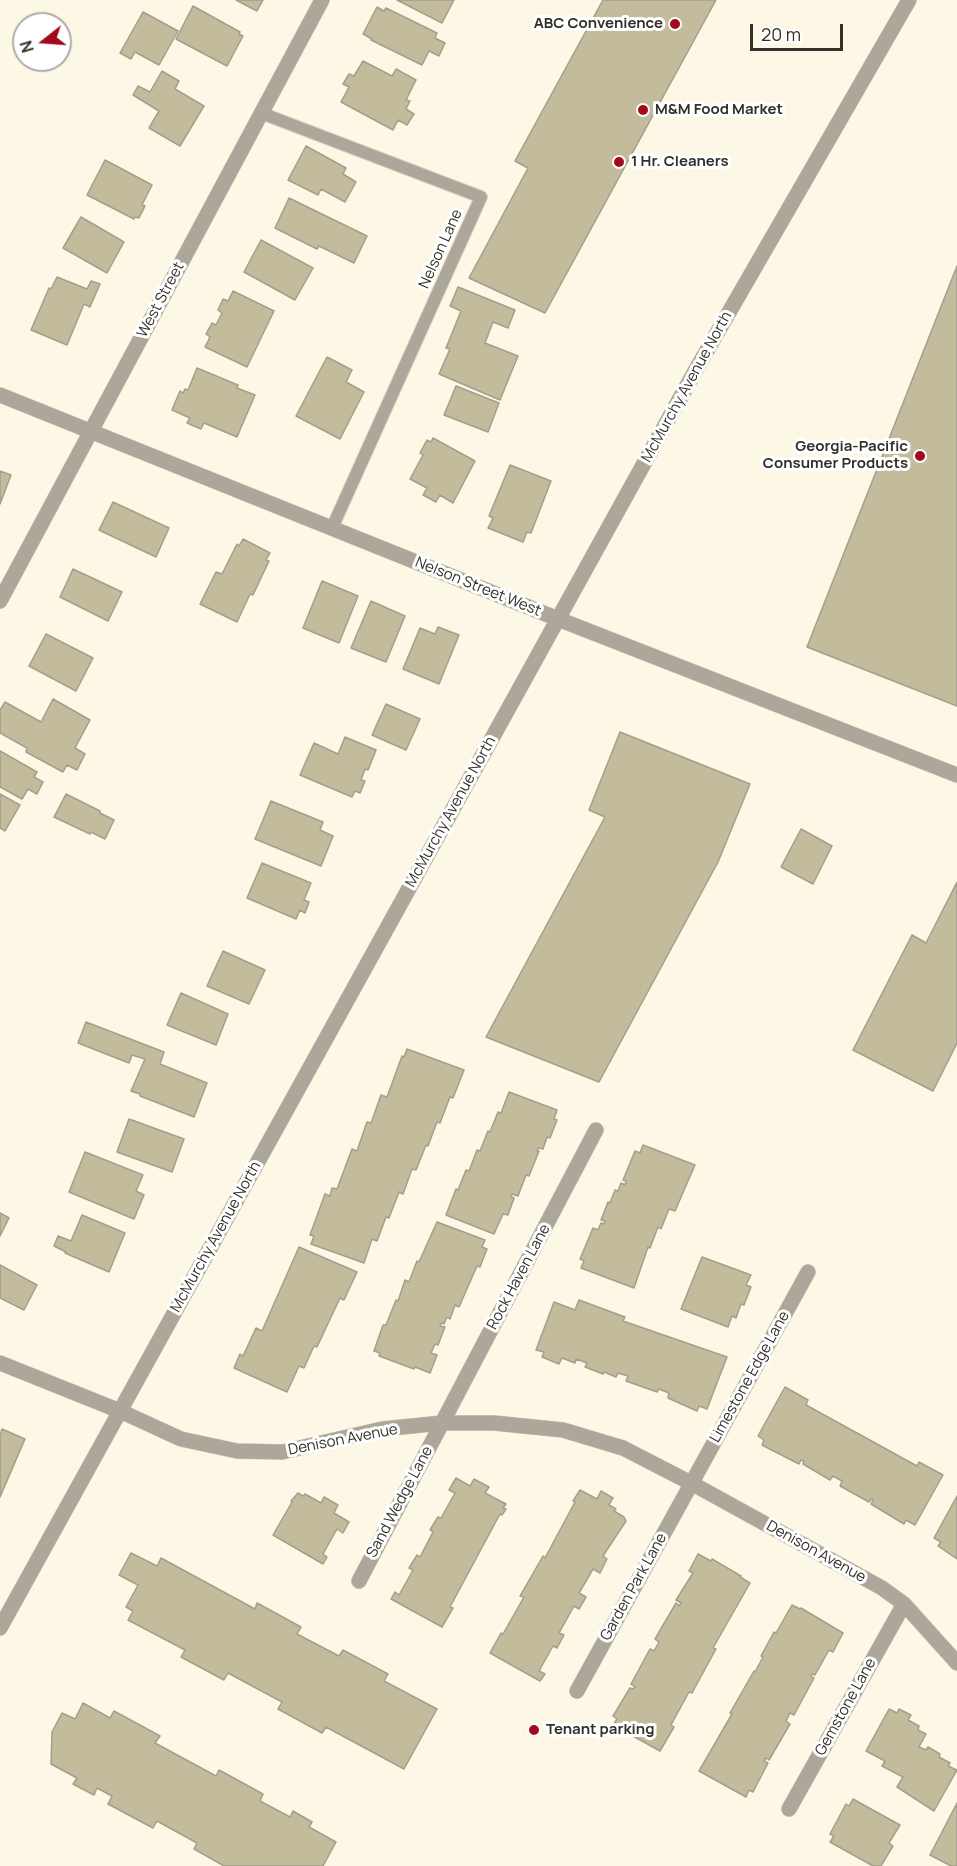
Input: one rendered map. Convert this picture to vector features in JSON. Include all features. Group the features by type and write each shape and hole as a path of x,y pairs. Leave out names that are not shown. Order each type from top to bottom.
{"street":[{"name":"West Street","path":"0,601 322,0"},
{"name":"McMurchy Avenue North","path":"0,1629 694,373 909,0"},
{"name":"Nelson Street West","path":"0,395 558,619 957,775"},
{"name":"Rock Haven Lane","path":"442,1423 596,1130"},
{"name":"Limestone Edge Lane","path":"692,1482 808,1272"},
{"name":"Denison Avenue","path":"0,1363 120,1411 181,1439 237,1451 282,1452 382,1429 442,1423 494,1423 563,1430 623,1448 692,1482 882,1588 904,1604 957,1663"},
{"name":"Sand Wedge Lane","path":"359,1581 442,1423"},
{"name":"Garden Park Lane","path":"577,1691 692,1482"},
{"name":"Gemstone Lane","path":"789,1809 904,1604"}],"lane":[{"name":"Nelson Lane","path":"261,113 481,196 332,528"}],"building":[{"path":"236,0 263,0 257,11"},
{"path":"397,0 454,0 442,23"},
{"path":"603,0 716,0 545,313 469,278 528,168 515,161"},
{"path":"193,6 240,32 239,34 243,36 227,66 176,39"},
{"path":"377,7 384,11 386,8 437,33 435,38 445,43 439,56 429,51 422,65 363,34"},
{"path":"143,12 178,31 159,65 135,52 131,59 120,53"},
{"path":"363,61 392,76 396,69 416,80 406,100 410,101 406,109 414,114 407,125 398,120 393,130 341,102 349,87 343,84 349,74 354,76"},
{"path":"162,71 179,81 175,89 204,106 180,146 149,128 159,111 133,95 138,86 150,92"},
{"path":"306,146 346,168 343,174 356,182 345,202 321,189 318,195 288,180"},
{"path":"105,160 152,185 142,205 145,206 139,218 134,219 87,195"},
{"path":"289,198 367,236 354,263 319,246 317,249 275,228"},
{"path":"81,217 124,242 107,273 63,248"},
{"path":"261,240 313,268 295,300 244,272"},
{"name":"Georgia-Pacific Consumer Products","path":"957,266 957,706 807,647"},
{"path":"57,277 87,289 91,281 100,284 90,307 84,304 67,345 31,330 49,288 51,289"},
{"path":"458,287 515,310 508,328 493,322 485,343 518,356 500,400 439,374 450,349 446,348 461,311 450,306"},
{"path":"233,291 274,311 247,367 205,347 210,337 206,334 212,323 216,325 222,313 218,310 223,299 228,301"},
{"path":"327,357 352,370 346,382 364,392 340,439 296,416"},
{"path":"197,368 238,385 237,388 255,395 237,437 204,423 201,429 187,423 190,418 172,410 180,391 183,393 185,389 188,390"},
{"path":"456,386 499,403 488,432 444,415"},
{"path":"433,438 475,461 453,503 440,495 436,502 423,495 427,488 410,479 423,455 420,453 427,440 431,442"},
{"path":"510,465 551,481 531,533 527,532 523,542 488,528 493,518 489,516"},
{"path":"0,471 11,475 0,504"},
{"path":"113,502 169,528 156,557 99,530"},
{"path":"243,539 270,553 266,560 269,561 253,595 250,594 237,622 200,604 216,572 222,574 237,544 239,546"},
{"path":"73,569 122,592 108,621 60,597"},
{"path":"322,581 358,596 339,643 303,628"},
{"path":"371,601 405,616 386,662 351,648"},
{"path":"438,627 459,635 439,684 403,669 420,628 435,634"},
{"path":"46,634 93,658 76,691 29,666"},
{"path":"53,699 90,720 75,748 85,754 77,770 67,765 63,772 26,752 27,748 0,733 0,710 5,702 41,722"},
{"path":"386,704 420,719 406,750 372,735"},
{"path":"620,732 750,784 718,862 599,1082 486,1037 605,817 589,810"},
{"path":"345,737 376,750 368,770 365,769 361,780 365,781 360,793 355,791 352,797 300,775 314,743 338,754"},
{"path":"0,751 37,772 34,777 43,782 37,794 28,789 22,799 0,787"},
{"path":"0,794 20,805 5,831 0,828"},
{"path":"66,794 114,820 105,839 54,817"},
{"path":"271,801 323,822 320,830 333,836 321,866 255,839"},
{"path":"801,829 832,846 813,884 781,867"},
{"path":"262,863 311,883 304,900 309,902 305,913 300,910 296,919 247,898"},
{"path":"957,882 957,1043 933,1091 853,1050 912,935 926,943"},
{"path":"223,951 265,970 249,1004 207,986"},
{"path":"181,993 228,1014 216,1045 167,1025"},
{"path":"86,1022 164,1052 160,1064 207,1083 194,1117 131,1091 145,1059 132,1055 129,1063 78,1043"},
{"path":"407,1049 464,1070 453,1098 450,1097 440,1123 437,1122 416,1170 412,1169 403,1194 399,1192 377,1241 372,1239 364,1263 311,1244 314,1236 310,1235 325,1194 330,1196 332,1188 337,1189 352,1149 357,1151 367,1122 371,1123 381,1095 387,1097 402,1056 404,1057"},
{"path":"509,1092 557,1110 554,1119 557,1120 543,1149 538,1148 537,1151 539,1151 529,1176 526,1175 518,1196 512,1194 514,1198 508,1215 503,1214 494,1234 446,1215 456,1189 458,1190 466,1170 469,1171 477,1150 480,1151 498,1112 501,1113"},
{"path":"129,1119 184,1139 172,1172 117,1152"},
{"path":"643,1145 695,1165 675,1211 669,1209 661,1229 658,1227 650,1248 648,1247 634,1288 581,1268 584,1261 580,1259 593,1228 598,1230 601,1223 604,1224 605,1221 601,1220 615,1190 618,1191 621,1183 625,1185 626,1181 623,1180 635,1151 640,1153"},
{"path":"85,1152 143,1175 136,1191 144,1195 134,1219 69,1192"},
{"path":"0,1213 9,1218 0,1236"},
{"path":"82,1215 125,1233 109,1272 54,1246 58,1236 71,1241"},
{"path":"437,1222 485,1240 482,1247 487,1249 459,1307 455,1305 450,1319 447,1317 444,1324 441,1323 440,1326 445,1327 438,1345 435,1344 431,1353 437,1355 430,1373 379,1356 380,1353 374,1351 383,1325 386,1325 396,1300 398,1301 405,1280 409,1282"},
{"path":"299,1247 357,1272 344,1300 340,1298 317,1347 314,1346 304,1368 299,1366 287,1392 234,1368 240,1354 243,1356 256,1328 262,1331"},
{"path":"702,1257 751,1275 746,1285 751,1287 744,1305 741,1304 736,1318 732,1316 728,1327 681,1309"},
{"path":"0,1265 37,1285 24,1310 0,1298"},
{"path":"579,1300 625,1317 623,1321 727,1357 707,1409 699,1406 697,1411 668,1398 669,1393 659,1389 657,1392 626,1381 628,1376 618,1373 616,1377 604,1372 603,1374 585,1367 587,1363 576,1359 575,1363 562,1358 559,1364 542,1357 544,1352 536,1350 554,1302 575,1310"},
{"path":"785,1387 808,1400 806,1405 917,1466 919,1462 943,1475 915,1525 906,1520 904,1524 871,1504 873,1500 869,1502 840,1486 842,1481 833,1476 830,1480 803,1464 804,1461 801,1460 799,1464 762,1445 764,1440 758,1436"},
{"path":"2,1429 25,1439 0,1497 0,1435"},
{"path":"456,1478 470,1486 474,1479 489,1487 485,1493 506,1504 503,1508 506,1509 502,1515 500,1514 450,1607 453,1608 442,1627 391,1599 395,1592 399,1595 413,1570 409,1568 417,1555 420,1557 433,1532 430,1530 438,1517 441,1518 455,1493 449,1490"},
{"path":"580,1490 597,1499 601,1491 613,1498 609,1505 616,1509 614,1511 626,1521 603,1556 607,1559 600,1573 593,1569 579,1593 586,1597 579,1609 574,1606 559,1633 564,1635 557,1648 553,1646 539,1671 545,1674 540,1681 490,1653 524,1597 520,1596 543,1556 545,1558"},
{"path":"298,1493 303,1496 305,1494 321,1503 324,1497 338,1505 334,1513 349,1522 343,1533 337,1529 323,1554 327,1557 323,1564 273,1535 291,1501"},
{"path":"957,1496 957,1559 938,1546 941,1542 934,1538"},
{"path":"131,1553 157,1566 161,1558 255,1609 257,1603 301,1627 297,1634 339,1656 343,1650 388,1674 384,1681 437,1709 404,1769 326,1727 322,1733 278,1709 282,1702 228,1673 224,1680 181,1657 185,1650 128,1620 133,1611 126,1607 138,1585 119,1575"},
{"path":"698,1554 711,1561 712,1559 750,1583 713,1648 716,1649 692,1693 689,1692 671,1725 674,1727 660,1751 613,1725 617,1719 613,1716 630,1688 635,1687 631,1684 650,1649 654,1651 659,1642 655,1639 676,1603 679,1606 681,1603 676,1600 693,1573 689,1571"},
{"path":"792,1605 843,1633 833,1652 829,1650 815,1675 812,1674 814,1678 794,1715 790,1713 786,1721 790,1724 769,1760 766,1758 764,1761 768,1763 753,1792 749,1790 746,1797 699,1771 755,1672 774,1632 776,1633"},
{"path":"83,1703 110,1718 114,1711 160,1736 155,1743 216,1776 219,1770 263,1794 260,1801 290,1817 293,1811 312,1822 309,1827 336,1842 323,1866 224,1866 194,1849 197,1843 157,1821 153,1828 108,1804 112,1796 97,1788 94,1795 73,1784 77,1778 51,1764 52,1732 62,1713 75,1719"},
{"path":"889,1709 897,1713 899,1709 911,1715 908,1720 919,1726 918,1730 926,1734 919,1747 926,1750 928,1747 940,1754 939,1757 950,1763 948,1766 957,1770 934,1811 897,1787 903,1777 882,1766 885,1761 866,1751"},
{"path":"853,1799 900,1825 889,1843 893,1846 881,1866 873,1866 830,1842 834,1836 830,1834 846,1804 849,1806"},
{"path":"957,1803 957,1866 951,1866 930,1855"}],"place":[{"name":"ABC Convenience","path":"675,24"},
{"name":"M&M Food Market","path":"643,110"},
{"name":"1 Hr. Cleaners","path":"619,162"},
{"name":"Georgia-Pacific Consumer Products","path":"920,456"},
{"name":"Tenant parking","path":"534,1730"}]}
